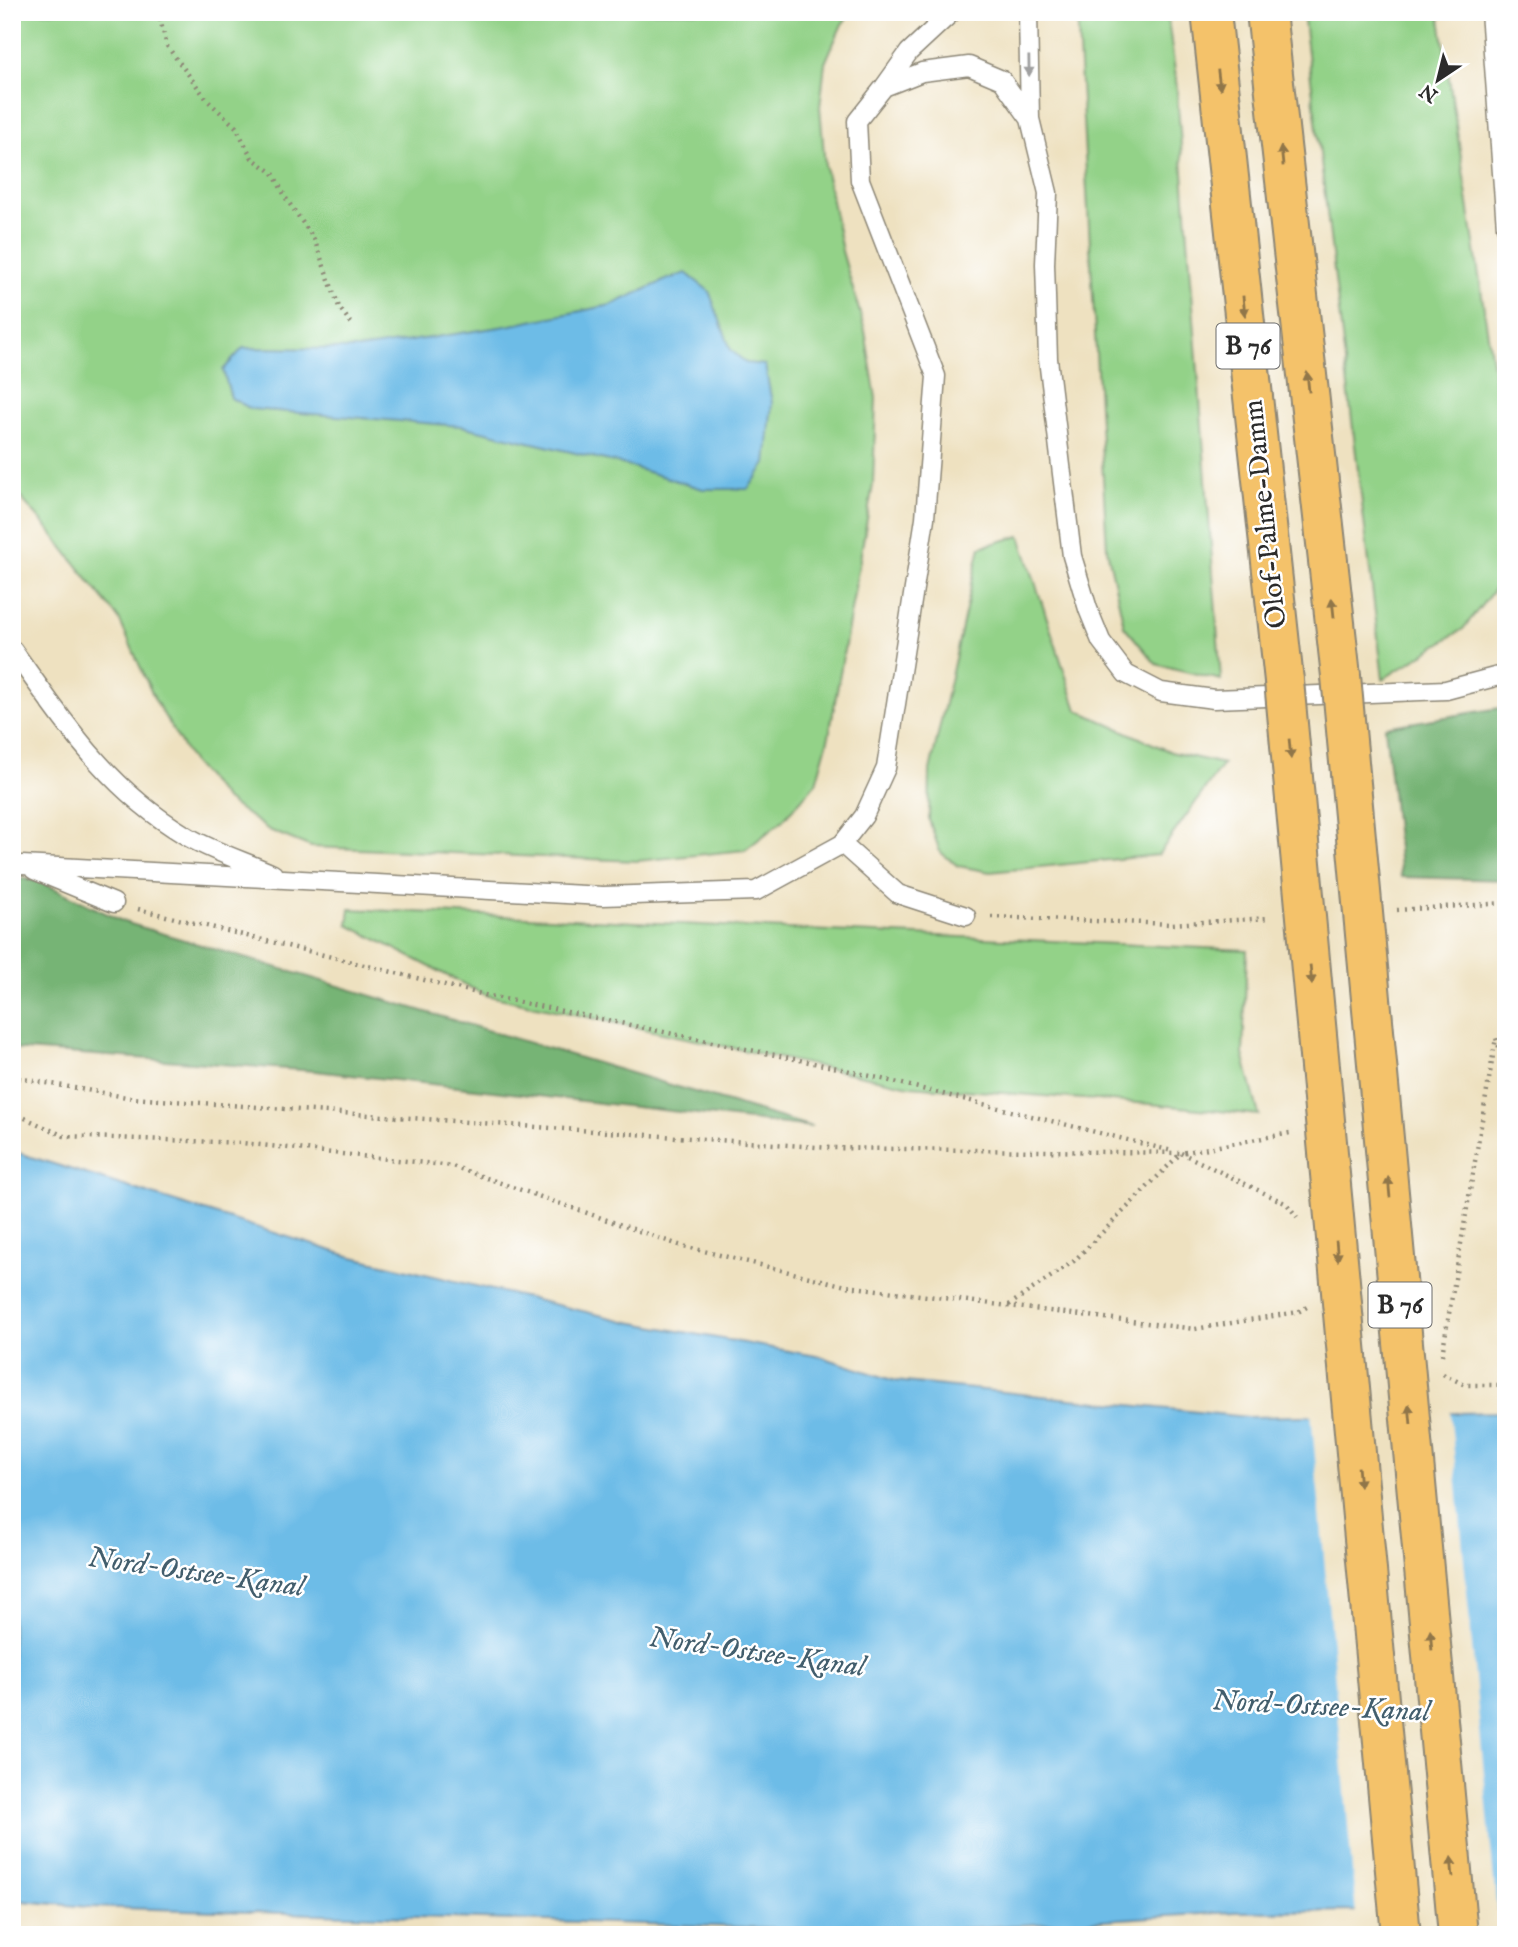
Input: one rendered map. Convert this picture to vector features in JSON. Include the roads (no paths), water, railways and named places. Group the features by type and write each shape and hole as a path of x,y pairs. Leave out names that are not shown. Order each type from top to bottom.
{"highway":[{"name":"Olof-Palme-Damm","path":"1211,12 1284,681 1401,1935"},
{"name":"Olof-Palme-Damm","path":"1266,12 1341,676 1458,1935"}],"lane":[{"path":"17,862 603,896 756,891 842,844 864,816 886,768 925,518 936,376 860,180 857,121 909,52 953,12"},
{"path":"1028,12 1030,119 1048,193 1045,264 1048,359 1072,556 1101,641 1126,674 1161,692 1213,699 1446,690 1506,674"},
{"path":"1489,12 1506,227"},
{"path":"884,87 922,72 969,66 1002,80 1030,119"},
{"path":"12,649 81,745 134,799 186,836 282,878"},
{"path":"842,844 898,894 966,916"},
{"path":"17,862 114,903"}],"water":[{"path":"686,273 709,291 731,350 746,363 765,365 772,403 766,464 748,489 703,489 622,464 461,426 251,409 231,398 223,370 243,348 359,349 506,326 611,305"},
{"name":"Nord-Ostsee-Kanal","path":"12,1151 349,1256 629,1322 822,1357 895,1381 1247,1417 1506,1412 1506,1910 1234,1912 907,1932 88,1907 12,1900"}]}
